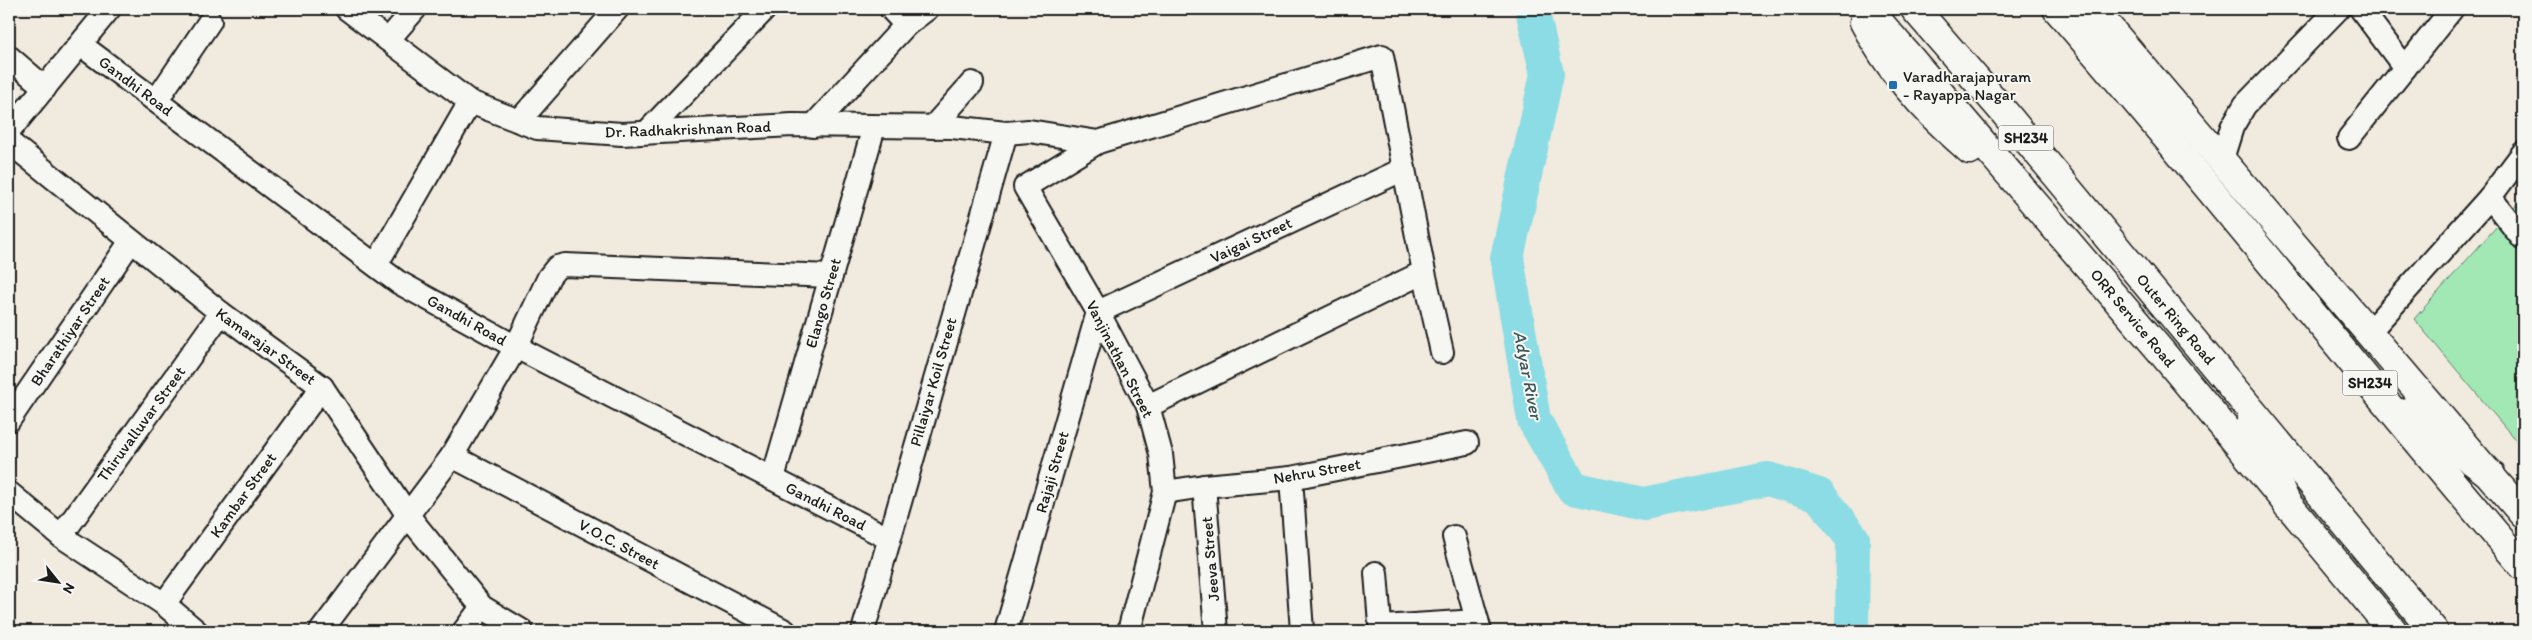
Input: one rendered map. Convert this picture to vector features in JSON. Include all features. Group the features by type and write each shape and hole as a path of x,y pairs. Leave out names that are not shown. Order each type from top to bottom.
{"main road":[{"path":"1858,9 1890,65 1907,87 1967,148 2032,199"},
{"name":"ORR Service Road","path":"1868,9 2032,199 2393,631"},
{"name":"Outer Ring Road","path":"1915,9 2134,268 2434,631"},
{"name":"SH234","path":"2057,9 2218,199 2523,566"},
{"path":"2093,9 2523,514"},
{"path":"2118,9 2138,39 2159,85"},
{"path":"2370,384 2491,476"},
{"path":"2233,388 2288,506"}],"street":[{"path":"9,131 109,9"},
{"name":"Dr. Radhakrishnan Road","path":"347,9 470,102 537,128 622,134 792,125 933,127 1006,133 1029,131 1098,142"},
{"path":"388,40 415,9"},
{"path":"519,121 617,9"},
{"path":"647,132 765,9"},
{"path":"891,9 906,25"},
{"path":"813,126 906,25 927,9"},
{"path":"2222,159 2232,127 2245,105 2338,9"},
{"path":"2360,9 2405,68"},
{"path":"2349,138 2452,9"},
{"path":"156,101 210,21"},
{"name":"Gandhi Road","path":"81,45 398,282 516,347 888,538"},
{"path":"1098,142 1382,56 1424,272 1442,352"},
{"path":"9,58 45,88"},
{"path":"933,127 972,83"},
{"path":"376,265 470,102"},
{"name":"Elango Street","path":"773,478 874,127"},
{"name":"Pillaiyar Koil Street","path":"863,631 888,538 1006,133"},
{"name":"Kamarajar Street","path":"9,142 221,313 322,387 409,517 482,607 522,631"},
{"name":"Vanjinathan Street","path":"1098,142 1025,187 1098,312 1148,406 1161,454 1165,492 1130,631"},
{"path":"2369,332 2490,197 2523,153"},
{"name":"Vaigai Street","path":"1098,312 1404,169"},
{"path":"2490,197 2523,239"},
{"name":"Bharathiyar Street","path":"9,420 131,241"},
{"path":"321,631 409,517 452,456 516,347 549,277 557,268 565,265 831,276"},
{"path":"1148,406 1424,272"},
{"name":"Rajaji Street","path":"1006,631 1098,312"},
{"name":"Thiruvalluvar Street","path":"62,536 221,313"},
{"name":"Kambar Street","path":"164,604 322,387"},
{"name":"Nehru Street","path":"1165,492 1204,486 1291,478 1467,443"},
{"name":"V.O.C. Street","path":"452,456 785,631"},
{"path":"1291,478 1302,631"},
{"name":"Jeeva Street","path":"1204,486 1216,631"},
{"path":"9,493 62,536 164,604 196,631"},
{"path":"1376,573 1380,624 1382,627 1478,626 1454,537"},
{"path":"464,631 482,607"}],"green space":[{"path":"2523,197 2523,449 2414,319"}],"waterway":[{"name":"Adyar River","path":"1532,9 1547,74 1507,258 1534,420 1573,488 1644,504 1768,479 1819,495 1853,539 1852,631"}],"place":[{"name":"Varadharajapuram - Rayappa Nagar","path":"1893,85"}]}
